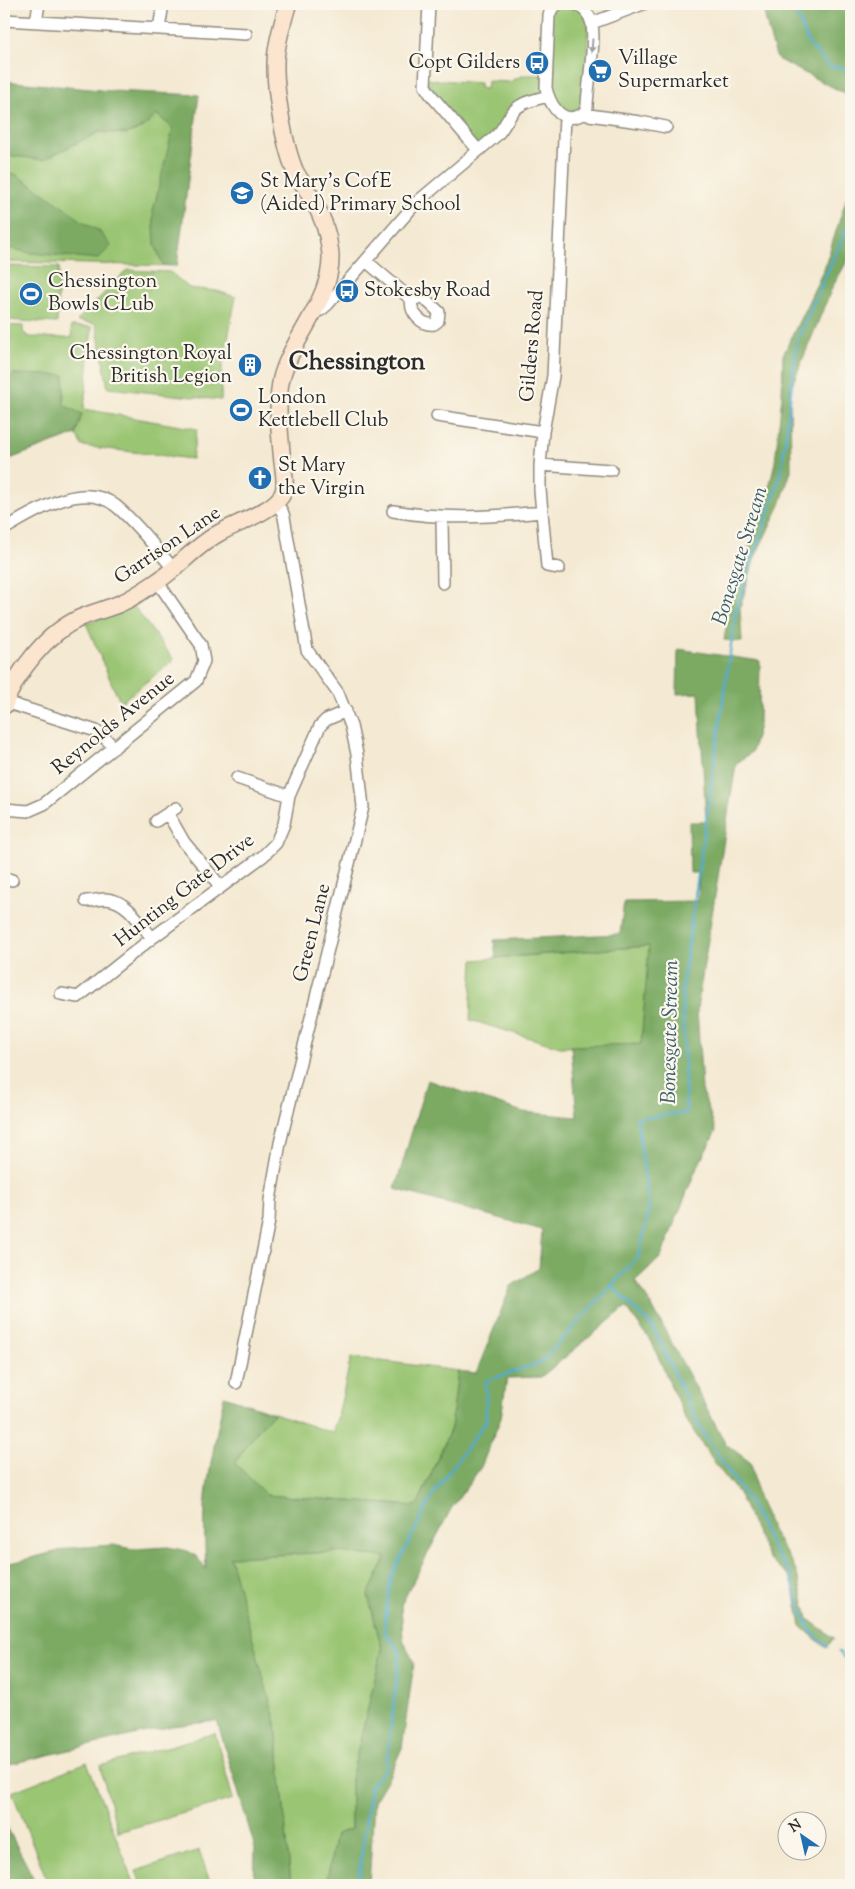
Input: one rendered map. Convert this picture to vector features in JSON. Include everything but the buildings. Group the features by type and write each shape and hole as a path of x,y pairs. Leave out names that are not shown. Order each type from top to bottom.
{"street":[{"path":"36,22 39,4"},
{"path":"159,29 164,4"},
{"path":"275,503 283,494 284,487 278,403 282,378 292,351 325,289 330,269 330,250 322,218 313,199 296,173 287,152 277,84 276,57 288,4"},
{"path":"429,4 425,86 478,150"},
{"path":"558,4 553,7 549,15 546,75 548,96 557,112 572,118 582,114 666,127"},
{"path":"576,4 588,14 592,23 587,106 582,114"},
{"path":"592,23 643,4"},
{"path":"4,20 246,34"},
{"path":"315,308 321,310 324,308 416,203 505,127 515,109 525,103 548,96"},
{"name":"Gilders Road","path":"535,568 553,567 542,512 540,465 543,432 553,376 566,117"},
{"path":"366,260 412,300"},
{"path":"330,269 352,277"},
{"path":"436,416 543,432"},
{"path":"540,465 604,473"},
{"path":"4,529 44,507 66,498 87,496 102,499 115,505 173,568"},
{"name":"Garrison Lane","path":"4,704 25,666 63,628 80,618 122,603 158,581 218,533 275,503"},
{"name":"Green Lane","path":"236,1383 269,1221 270,1200 280,1143 363,807 357,754 351,726 338,693 308,650 284,518 282,511 275,503"},
{"path":"393,511 442,517 542,512"},
{"path":"442,517 448,570 443,583"},
{"name":"Reynolds Avenue","path":"4,809 28,811 44,804 196,681 204,661 201,645 158,581"},
{"path":"4,704 96,731 108,740 114,748"},
{"name":"Hunting Gate Drive","path":"62,994 78,997 152,938 263,856 276,843 284,824 289,796 320,726 326,720 346,710"},
{"path":"237,778 289,796"},
{"path":"156,822 172,811 184,842 220,887"},
{"path":"86,901 106,899 115,901 128,909 152,938"}],"green space":[{"path":"558,4 576,4 588,14 587,107 572,118 548,96 525,103 478,150 425,79 480,83 480,88 486,89 487,81 509,82 524,75 546,75 549,15"},
{"path":"762,4 851,4 851,118 846,94 777,59"},
{"path":"4,81 111,91 199,95 177,266 163,265 155,245 153,211 173,128 157,115 144,127 127,134 99,132 43,160 4,155"},
{"path":"4,109 188,114 177,266 4,262"},
{"path":"4,173 15,174 38,189 99,231 111,246 98,259 30,253 4,247"},
{"path":"851,184 851,254 832,288 790,390 791,471 780,505 755,557 740,608 742,642 724,640 733,588 765,505 775,462 782,396 783,355 824,269"},
{"name":"Chessington Bowls CLub","path":"4,266 59,267 57,323 4,320"},
{"path":"127,270 170,272 189,288 217,291 236,297 222,368 221,400 108,388 96,324 77,321"},
{"path":"4,325 23,326 23,332 29,337 72,338 71,326 92,327 84,409 197,429 192,459 82,446 76,434 4,461"},
{"path":"14,374 64,375 64,405 82,414 76,434 4,461 4,386"},
{"path":"133,605 174,660 121,702 86,623"},
{"path":"678,649 760,661 759,725 752,752 736,764 697,1009 702,1090 716,1131 695,1172 661,1257 635,1281 652,1306 726,1444 751,1463 757,1494 772,1530 796,1570 808,1619 834,1638 826,1648 801,1626 792,1579 769,1559 738,1493 715,1464 685,1418 652,1343 626,1307 541,1377 507,1378 501,1418 481,1467 451,1509 401,1605 403,1639 414,1663 402,1748 389,1777 374,1802 369,1885 326,1885 336,1834 351,1829 351,1779 382,1649 368,1595 386,1557 337,1552 230,1557 276,1723 291,1885 254,1885 255,1848 217,1721 172,1726 10,1764 4,1769 4,1564 70,1548 112,1545 134,1549 168,1547 188,1551 197,1557 206,1569 206,1493 224,1396 274,1413 257,1431 235,1463 266,1495 416,1506 451,1428 458,1371 476,1373 511,1286 539,1268 542,1230 395,1189 427,1080 523,1112 577,1117 571,1046 641,1044 649,946 496,958 494,940 620,934 624,902 698,901 699,873 690,873 689,822 706,822 699,693 677,694"},
{"path":"650,946 641,1045 560,1047 470,1020 473,960"},
{"path":"351,1357 458,1371 451,1428 416,1506 266,1495 234,1463 257,1431 274,1413 332,1433 339,1412"},
{"path":"337,1552 387,1556 368,1595 382,1649 351,1779 351,1829 336,1834 326,1885 291,1885 276,1723 229,1557"},
{"path":"215,1733 233,1799 118,1832 100,1766"},
{"path":"87,1762 135,1885 49,1885 12,1792"},
{"path":"4,1815 6,1825 37,1885 4,1885"},
{"path":"199,1850 211,1885 141,1885 136,1871"}],"waterway":[{"name":"Bonesgate Stream","path":"793,4 808,43 829,66 851,69"},
{"name":"Bonesgate Stream","path":"358,1885 370,1787 386,1767 400,1652 384,1631 391,1577 434,1493 486,1421 486,1381 541,1362 639,1256 649,1208 637,1118 686,1113 682,988 736,610 781,475 797,340 851,219"},
{"path":"612,1286 653,1327 699,1426 748,1500 774,1551 789,1571 801,1610 811,1631 828,1647"},
{"path":"839,1652 851,1665"}],"place":[{"name":"Copt Gilders","path":"537,63"},
{"name":"Village Supermarket","path":"600,71"},
{"name":"St Mary's CofE (Aided) Primary School","path":"242,193"},
{"name":"Stokesby Road","path":"347,291"},
{"name":"Chessington Bowls CLub","path":"31,294"},
{"name":"Chessington Royal British Legion","path":"250,365"},
{"name":"London Kettlebell Club","path":"241,410"},
{"name":"St Mary the Virgin","path":"260,478"}],"district":[{"name":"Chessington","path":"357,363"}]}
